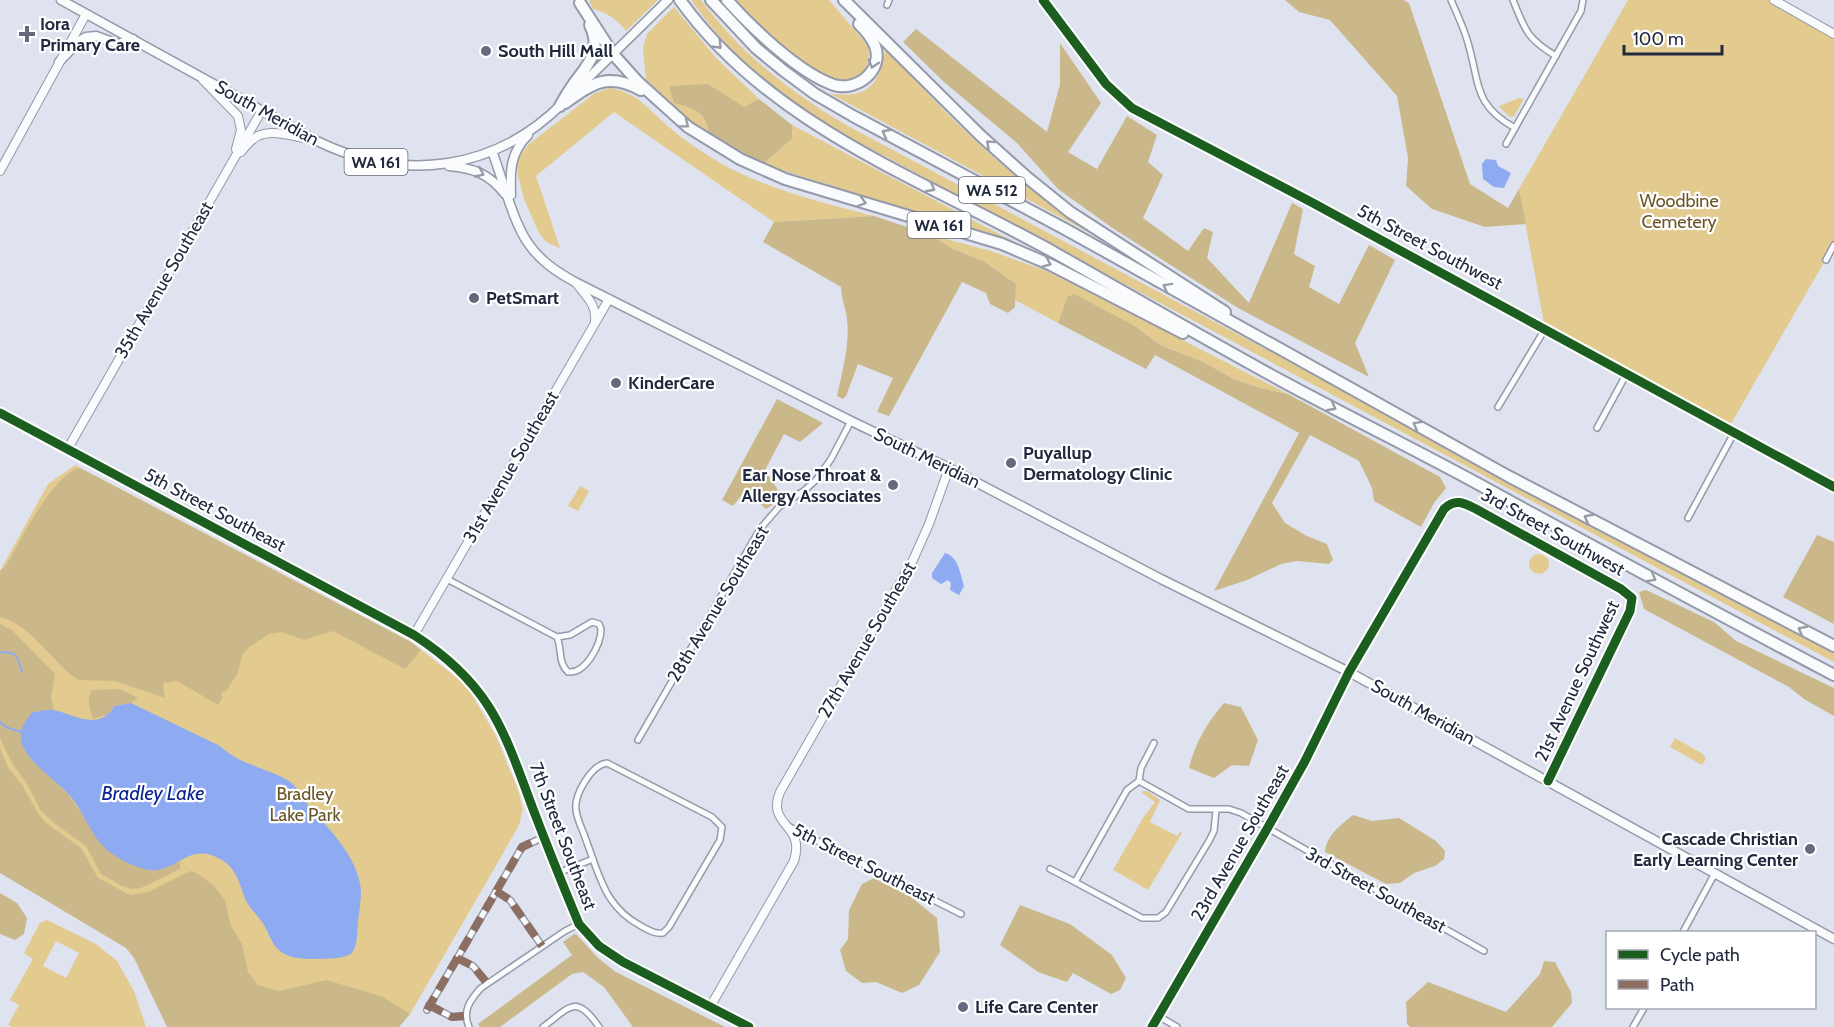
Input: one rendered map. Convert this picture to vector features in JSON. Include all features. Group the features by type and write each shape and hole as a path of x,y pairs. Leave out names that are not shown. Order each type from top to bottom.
{"highway":[{"name":"WA 512","path":"680,0 715,42 741,67 786,105 819,127 886,165 1037,243 1280,380"},
{"name":"WA 512","path":"711,0 756,48 815,94 1065,229 1292,356"},
{"path":"727,0 799,65 830,83 850,87 861,82 870,74 875,65 875,46 866,32 836,0"},
{"path":"844,0 981,136 1070,212 1185,284 1292,356 1508,476 1834,646"},
{"path":"580,1 613,54"},
{"path":"560,106 585,72 594,54 594,36 580,1"},
{"name":"WA 161","path":"613,54 656,100 704,138 773,175 1002,244 1051,265 1280,380 1834,675"},
{"path":"560,106 597,83 611,80 627,83 656,100"}],"main road":[{"name":"South Meridian","path":"61,0 317,141 344,153 375,162 411,166 439,164 492,151 522,233 534,251 554,269 575,282 850,421 949,468 1161,579 1349,672 1834,939"},
{"name":"WA 161","path":"492,151 516,140 537,126 668,0"},
{"path":"59,62 79,41 86,37 96,36 118,44 133,39"},
{"path":"511,202 512,160 520,145 537,126"},
{"path":"439,164 469,168 485,174 498,185 511,202"}],"street":[{"name":"5th Street Southwest","path":"1042,0 1106,84 1132,108 1313,203 1834,487"},
{"path":"1451,0 1468,43 1481,96 1497,117 1515,129"},
{"path":"1513,0 1528,35 1556,56"},
{"path":"1506,144 1581,11 1583,0"},
{"path":"1774,0 1834,34"},
{"path":"0,171 86,14"},
{"path":"199,76 236,113 240,120 241,130 233,159"},
{"name":"35th Avenue Southeast","path":"67,450 262,110"},
{"path":"233,159 254,138 262,134 276,133 317,141"},
{"path":"1834,245 1827,259 1834,262"},
{"path":"575,282 594,305 596,314 594,324"},
{"name":"31st Avenue Southeast","path":"414,635 609,299"},
{"path":"1498,407 1545,329"},
{"path":"1597,428 1627,373"},
{"name":"5th Street Southeast","path":"0,413 414,635"},
{"name":"28th Avenue Southeast","path":"638,740 760,529 775,510 817,479 831,459 850,421"},
{"path":"1688,518 1734,432"},
{"name":"27th Avenue Southeast","path":"776,807 780,792 913,560 949,468"},
{"name":"3rd Street Southwest","path":"1349,672 1444,509 1451,503 1459,502 1476,509 1629,594"},
{"path":"447,579 557,637 570,635 594,622 599,624 601,629 599,640 591,656 575,672 568,672 564,667 557,637"},
{"name":"21st Avenue Southwest","path":"1548,781 1630,611 1633,600 1629,594"},
{"name":"7th Street Southeast","path":"414,635 457,667 488,703 509,741 579,924 607,953 749,1027"},
{"name":"23rd Avenue Southeast","path":"1152,1027 1160,1017 1305,761 1349,672"},
{"path":"1075,882 1127,790 1139,781 1141,768 1154,743"},
{"path":"607,763 712,817 722,825 720,840 669,927 663,933 656,934 644,928 617,909 605,890 593,859 575,806 590,775 600,765 607,763"},
{"name":"3rd Street Southeast","path":"1139,781 1189,809 1235,810 1484,951"},
{"name":"5th Street Southeast","path":"776,807 781,820 787,825 961,914"},
{"path":"1050,869 1142,918 1158,918 1166,912 1209,841 1214,831 1216,810"},
{"path":"710,1007 794,861 796,845 787,825"},
{"path":"466,1018 452,1017 428,1007 522,847 544,837"},
{"path":"558,873 593,859"},
{"path":"1684,931 1715,873"},
{"path":"496,891 510,900 542,946"},
{"path":"469,1027 466,1018 471,999 487,983 579,924"},
{"path":"457,958 473,966 487,983"},
{"path":"543,1027 568,1008 578,1006 589,1012 599,1027"},
{"path":"1633,1027 1643,1009"},
{"path":"1160,1017 1177,1027"}],"green space":[{"path":"589,0 658,0 626,31 611,17 593,9"},
{"path":"691,0 701,0 732,37 787,86 848,126 1834,653 1834,662 826,125 787,99 752,69 719,36"},
{"path":"734,0 829,0 868,46 867,66 858,75 845,80 820,73 780,44"},
{"name":"Woodbine Cemetery","path":"1628,0 1774,0 1834,34 1834,245 1728,429 1545,329 1519,189"},
{"path":"674,7 716,58 759,99 744,108 708,84 674,103 700,113 706,123 710,138 655,92 646,80 643,48 647,34"},
{"path":"885,49 992,156 1090,233 829,93 853,94 869,87 879,72"},
{"path":"610,88 628,93 688,142 739,173 796,194 874,216 774,222 614,112 536,176 560,248 546,242 538,231 524,199 517,165 520,155 529,144 595,93"},
{"path":"1519,98 1524,99 1514,116 1510,117 1499,106"},
{"path":"792,125 1041,256 992,237 763,164 792,139"},
{"path":"931,235 991,251 1049,272 1288,394 1234,379 1203,362 1160,345 1135,326 1067,297 1058,323 1015,300 1016,284 985,262 951,248"},
{"name":"Bradley Lake Park","path":"75,465 411,642 457,678 471,693 496,736 518,790 523,809 519,825 410,1014 221,1008 0,857 0,571 48,484"},
{"path":"580,486 589,491 578,511 568,506"},
{"path":"1539,554 1546,557 1549,564 1546,571 1539,574 1532,571 1529,564 1532,557"},
{"path":"1675,738 1703,754 1706,759 1702,765 1670,747"},
{"path":"1147,791 1160,800 1150,822 1177,836 1180,832 1182,833 1148,890 1113,870 1143,818 1155,802 1142,793"},
{"path":"47,920 96,944 117,961 134,991 146,1027 12,1027 8,1025 19,1005 10,1000 33,959 24,953 40,923","holes":["56,941 79,953 66,978 43,966"]}],"shaded area":[{"path":"1285,0 1403,0 1409,3 1470,184 1508,208 1519,189 1526,224 1485,227 1432,209 1406,186 1408,158 1397,96 1330,20 1299,12"},
{"path":"916,29 1047,132 1060,84 1060,43 1101,103 1068,152 1097,169 1127,116 1157,135 1148,162 1163,175 1143,218 1188,251 1204,228 1213,232 1207,258 1249,303 1292,203 1303,209 1294,254 1315,266 1309,287 1339,304 1369,245 1395,260 1355,343 1369,377 1238,308 1111,227 1058,189 1017,143 944,82 903,42"},
{"path":"708,84 744,107 759,99 792,125 792,139 763,164 710,138 706,123 700,113 674,103 669,86"},
{"path":"874,216 931,235 951,248 985,262 1016,284 1015,307 1008,313 990,304 986,293 962,282 889,416 877,412 893,378 858,364 846,396 843,399 837,396 847,339 847,320 841,287 763,242 774,222"},
{"path":"1074,294 1135,326 1160,345 1203,362 1234,379 1288,394 1440,477 1446,488 1434,503 1421,527 1374,501 1372,488 1359,461 1310,435 1272,503 1285,523 1327,544 1333,560 1329,564 1297,561 1281,564 1247,580 1214,591 1299,433 1155,355 1146,369 1058,323 1067,297"},
{"path":"777,399 823,423 800,442 784,434 765,470 783,498 766,509 745,491 733,506 722,500"},
{"path":"80,468 411,642 421,650 405,669 333,631 304,640 282,632 269,634 248,648 242,655 238,672 226,692 221,694 223,697 218,705 177,681 163,683 165,698 115,681 75,678 31,635 11,621 0,617 0,571 6,566 38,510 59,482 70,472"},
{"path":"1817,535 1834,542 1834,624 1783,597"},
{"path":"1646,590 1714,622 1736,641 1834,688 1834,716 1804,699 1789,687 1644,609 1639,592"},
{"path":"0,624 12,630 55,674 51,697 54,710 33,712 21,741 30,758 67,793 84,817 177,863 180,861 180,869 141,888 131,889 122,886 101,874 86,846 41,811 26,782 13,765 0,738"},
{"path":"116,689 138,698 131,703 114,706 107,715 93,719 89,700 92,690"},
{"path":"1224,703 1241,707 1258,740 1249,766 1232,765 1214,778 1189,768 1202,734"},
{"path":"0,749 9,769 22,785 39,815 46,823 81,848 98,878 130,895 148,892 190,871 213,885 225,900 230,924 242,944 248,972 258,985 279,991 326,980 381,996 410,1014 399,1027 167,1027 134,958 126,948 0,873"},
{"path":"1353,815 1372,821 1399,818 1436,841 1445,851 1444,859 1435,866 1414,873 1400,883 1386,884 1325,852 1331,835"},
{"path":"874,878 911,897 937,918 940,952 919,985 902,993 876,982 862,983 846,971 840,950 848,939 849,910 862,884"},
{"path":"0,893 17,903 27,918 24,934 15,940 0,934"},
{"path":"1020,905 1070,924 1112,955 1126,978 1120,990 1111,994 1073,973 1067,982 1038,972 1000,945"},
{"path":"574,934 616,972 725,1027 633,1027 604,987 583,972 572,974 500,1027 480,1027 478,1024 572,955 563,942"},
{"path":"1544,961 1555,962 1571,992 1572,1003 1552,1027 1410,1027 1407,1024 1406,1002 1428,982 1506,1012 1540,974"}],"water":[{"path":"1486,159 1496,160 1498,166 1511,173 1504,188 1494,187 1483,179 1482,164"},
{"path":"945,553 953,558 960,571 964,586 959,595 950,590 951,583 948,580 941,584 932,578 932,573"},
{"name":"Bradley Lake","path":"131,703 220,746 244,762 289,781 295,786 306,803 349,855 359,878 360,902 356,942 352,953 339,958 317,959 284,954 275,946 264,925 245,900 233,870 225,862 209,854 190,856 165,868 155,870 144,869 117,857 99,842 68,794 29,757 24,748 21,732 33,712 53,710 93,720 108,714 114,706"}],"waterway":[{"path":"0,652 12,653 17,657 22,672"},
{"path":"0,722 6,727 21,732"}],"marked path":[{"path":"427,1010 522,847 544,837"},
{"path":"496,891 510,900 542,946"},
{"path":"457,958 473,966 487,983"},
{"path":"429,1005 452,1017 465,1016"}],"cycle path":[{"path":"1043,0 1106,84 1132,108 1313,203 1834,487"},
{"path":"0,413 414,635 440,653 477,690 502,731 579,924 599,946 623,962 749,1027"},
{"path":"1152,1027 1305,761 1349,672 1444,509 1452,504 1464,503 1476,509 1621,589 1632,598 1630,611 1548,781"}],"place":[{"name":"Iora Primary Care","path":"27,34"},
{"name":"South Hill Mall","path":"486,51"},
{"name":"PetSmart","path":"474,298"},
{"name":"KinderCare","path":"616,383"},
{"name":"Puyallup Dermatology Clinic","path":"1011,463"},
{"name":"Ear Nose Throat & Allergy Associates","path":"893,485"},
{"name":"Cascade Christian Early Learning Center","path":"1810,849"},
{"name":"Life Care Center","path":"963,1007"}]}
